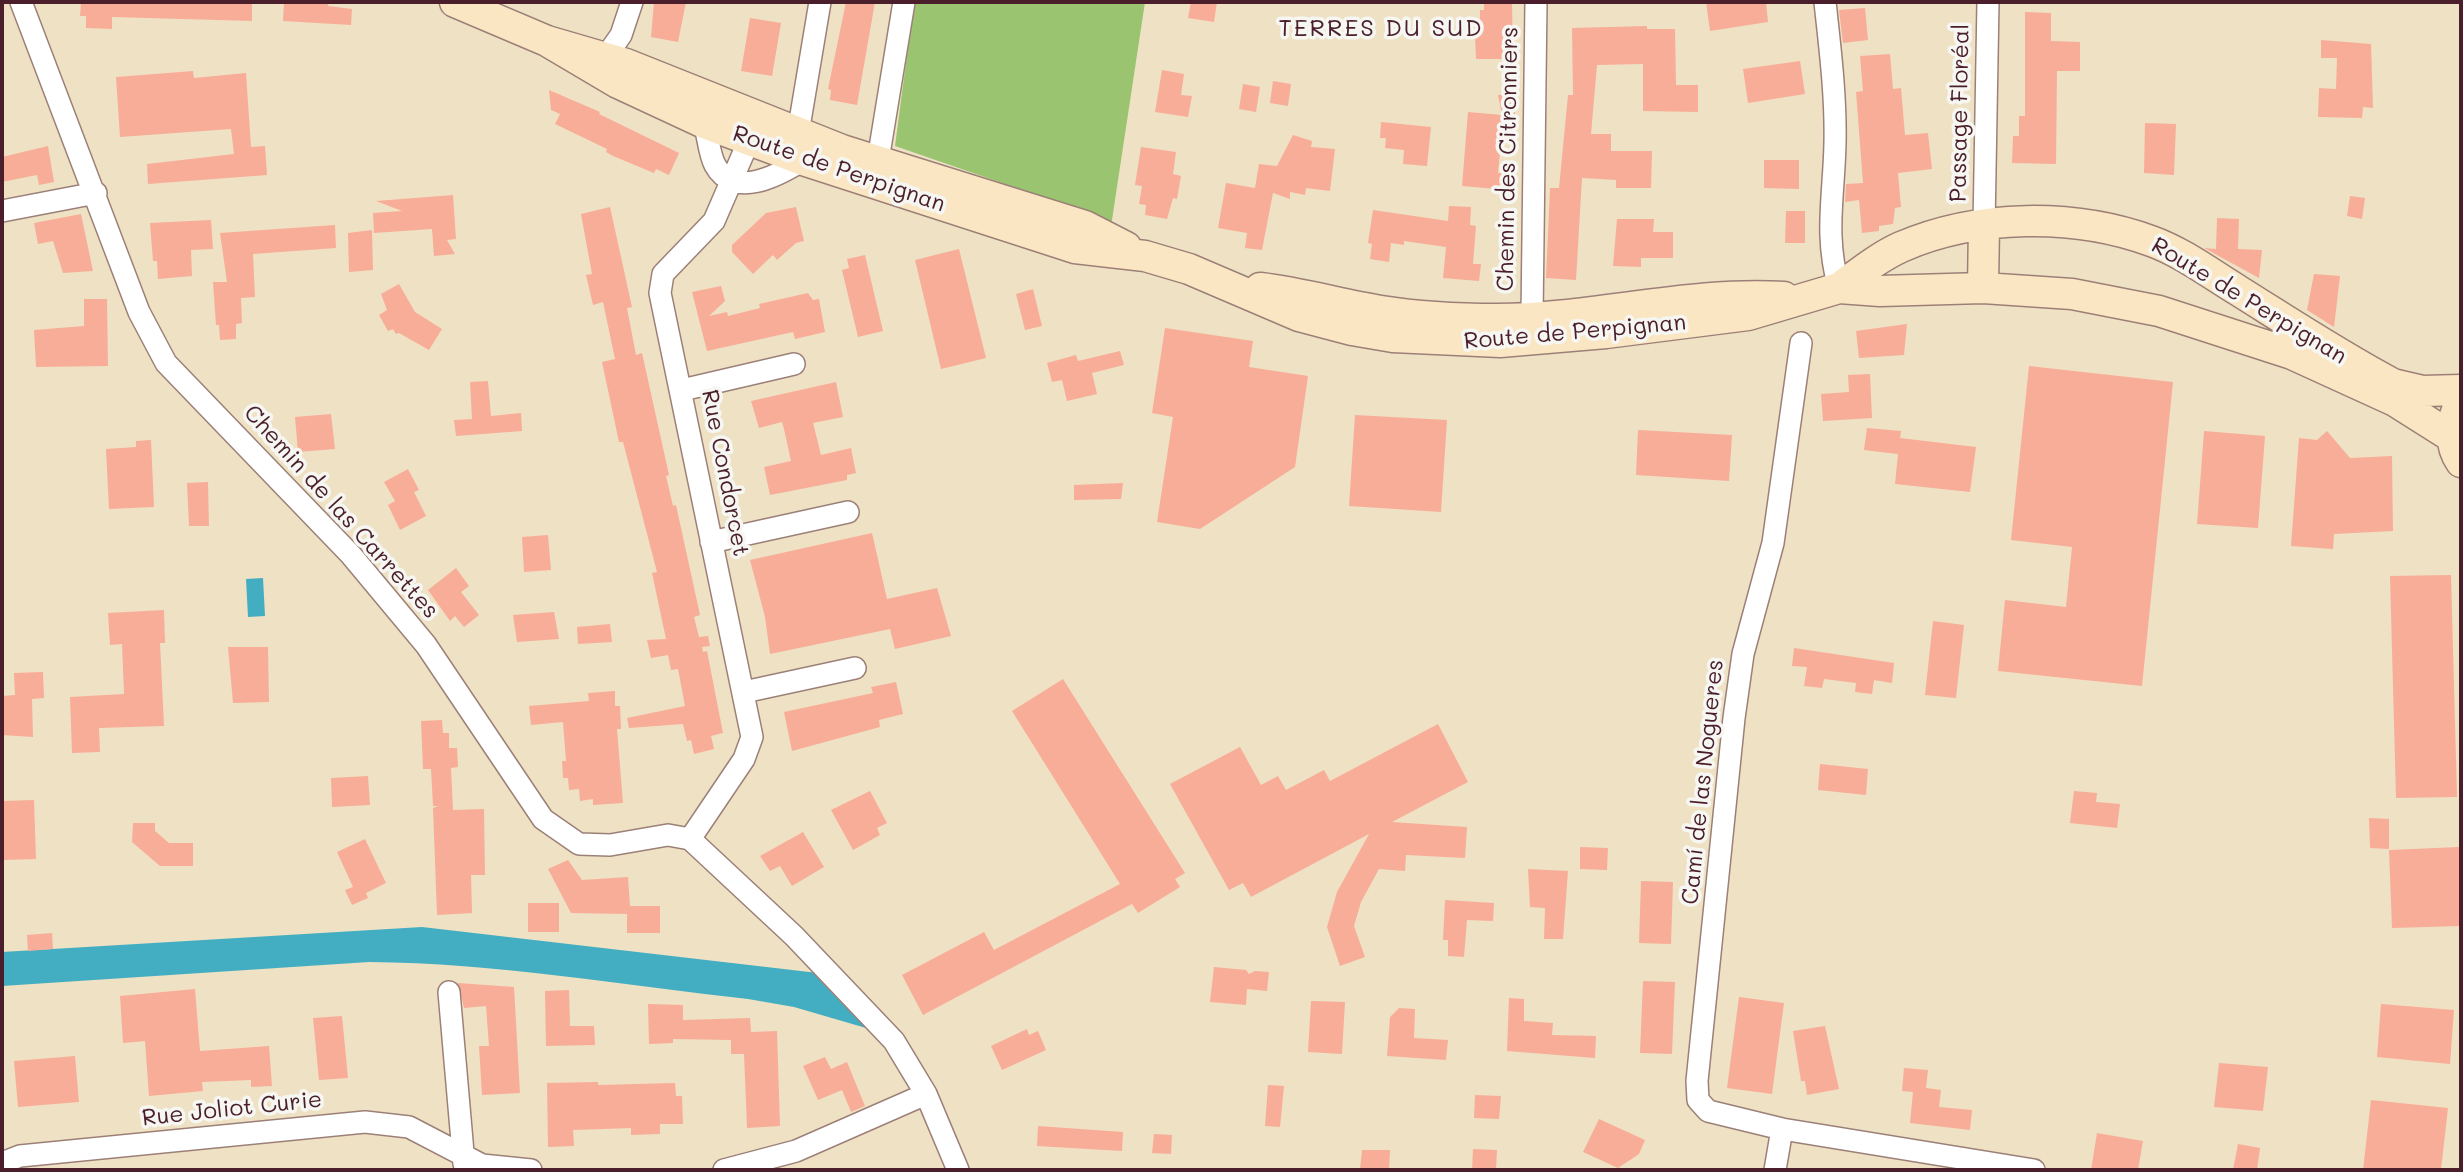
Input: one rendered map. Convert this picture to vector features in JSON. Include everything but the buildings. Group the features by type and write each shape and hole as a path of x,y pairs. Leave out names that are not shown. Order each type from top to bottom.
{"main road":[{"name":"Route de Perpignan","path":"455,2 547,41 605,58 752,135 800,147 842,150 1085,226 1145,256 1229,284 1299,316 1352,330 1454,342 1528,340 1748,315 1839,288 1867,267 1902,247 1950,231 1984,226 2058,222 2105,228 2153,241 2393,384 2423,391 2461,390"},
{"name":"Route de Perpignan","path":"547,41 618,83 712,113 1075,248 1145,256"},
{"path":"1983,288 1984,226"},
{"name":"Route de Perpignan","path":"1229,284 1302,293 1381,311 1500,319 1584,313 1743,294 1802,299"},
{"name":"Route de Perpignan","path":"1839,288 1880,291 1983,288 2072,293 2158,311 2292,354 2395,401 2456,449"},
{"path":"2456,449 2453,419 2461,401"}],"street":[{"name":"Chemin de las Carrettes","path":"21,2 50,84 96,193 139,312 166,363 351,555 418,635 543,819 579,844 610,845 668,835 690,839"},
{"path":"605,58 621,35 632,2"},
{"path":"712,113 716,166 733,181 757,183 800,147 820,2"},
{"path":"878,160 904,2"},
{"name":"Chemin des Citronniers","path":"1532,316 1536,2"},
{"path":"1825,2 1835,142 1828,217 1830,257 1839,288"},
{"name":"Passage Floréal","path":"1984,226 1988,2"},
{"path":"752,135 842,150"},
{"name":"Rue Condorcet","path":"690,839 744,759 752,737 660,293 663,274 714,221 752,135"},
{"path":"2,211 96,193"},
{"name":"Camí de las Nogueres","path":"1801,343 1773,543 1743,654 1698,1100 1708,1111 1782,1129 2034,1170"},
{"path":"682,390 794,364"},
{"path":"711,542 848,512"},
{"path":"744,692 855,668"},
{"path":"690,839 794,936 894,1041 926,1094 958,1170"},
{"path":"449,992 464,1162"},
{"path":"724,1170 796,1151 926,1094"},
{"name":"Rue Joliot Curie","path":"2,1163 20,1156 365,1122 409,1127 464,1162 531,1170"},
{"path":"1775,1170 1782,1129"}],"green space":[{"path":"914,2 1145,2 1110,233 1107,235 1109,220 895,146"}],"water":[{"path":"263,578 265,616 248,617 246,579"},
{"path":"422,927 818,973 866,1028 794,1007 748,999 512,970 417,963 369,962 2,986 2,952"}],"district":[{"name":"TERRES DU SUD","path":"1381,29"}]}
